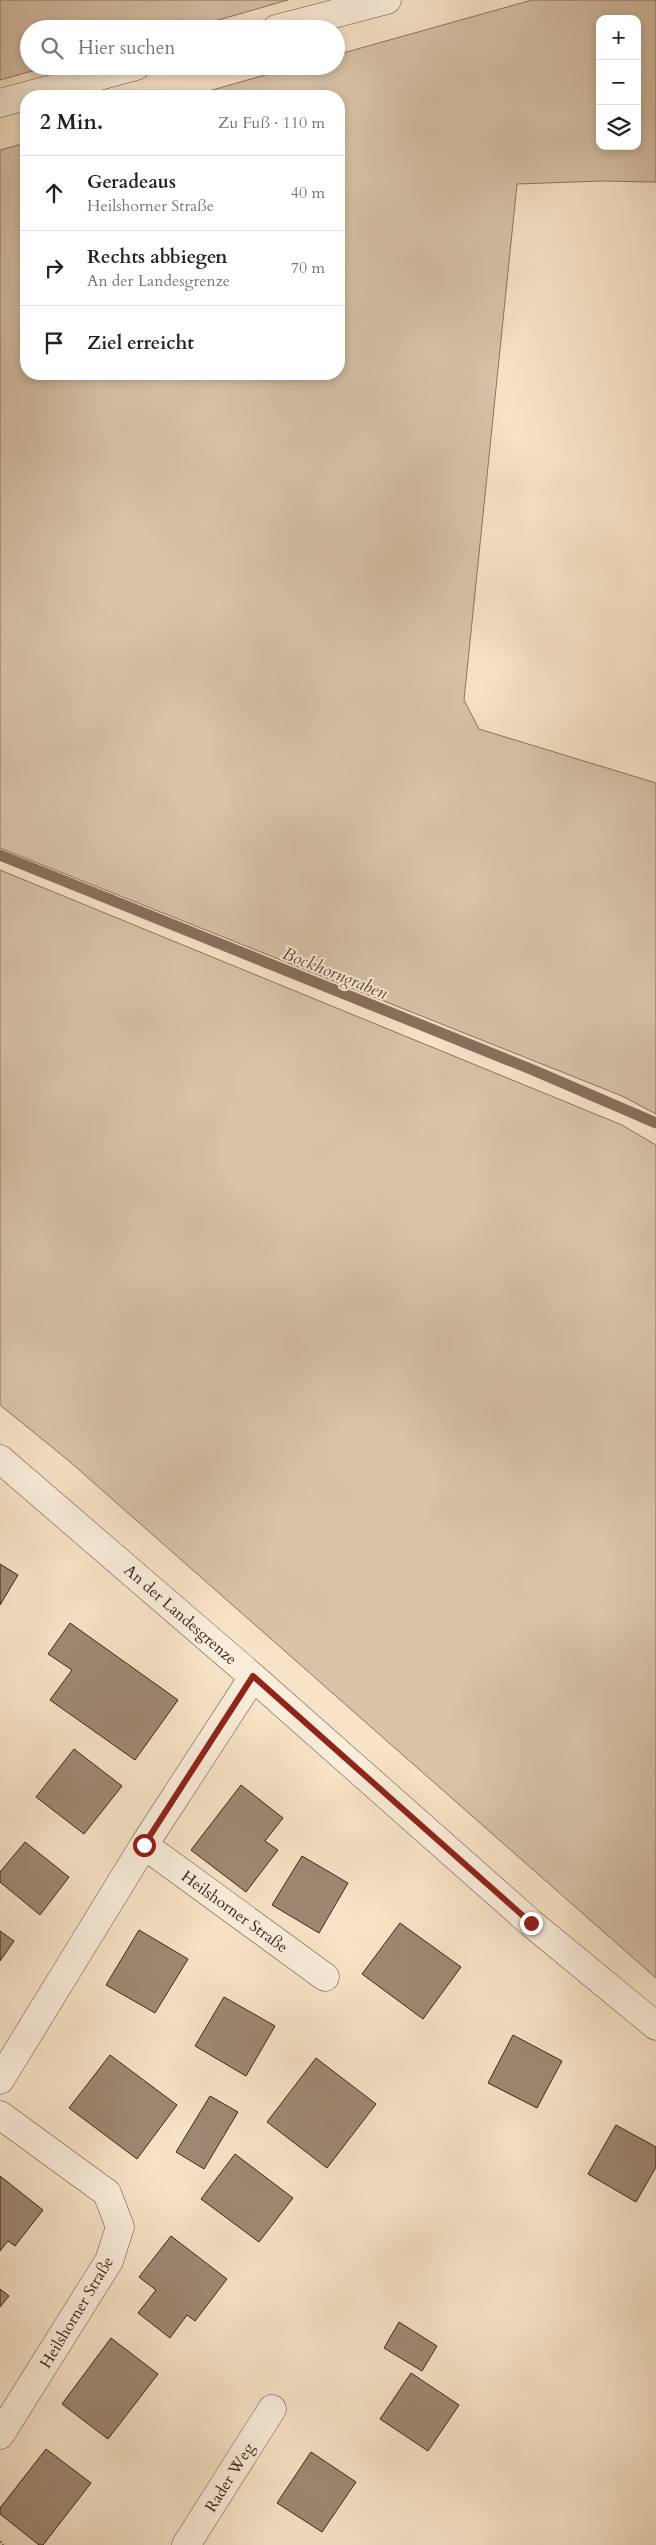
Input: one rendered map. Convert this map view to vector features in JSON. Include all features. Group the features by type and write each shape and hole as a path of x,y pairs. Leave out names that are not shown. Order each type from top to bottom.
{"street":[{"path":"310,20 387,0"},
{"path":"48,90 103,75"},
{"path":"0,103 20,98"},
{"name":"An der Landesgrenze","path":"0,1459 253,1676 531,1923 656,2026"},
{"path":"0,2080 144,1845 253,1676"},
{"name":"Heilshorner Straße","path":"144,1845 325,1977"},
{"name":"Heilshorner Straße","path":"0,2115 108,2193 120,2227 109,2262 0,2435"},
{"name":"Rader Weg","path":"186,2545 272,2409"}],"path":[{"path":"0,2542 4,2545"}],"shaded area":[{"path":"0,0 288,0 218,20 20,20 20,74 0,80"},
{"path":"532,0 656,0 656,182 602,181 517,184 464,700 479,729 656,783 656,1114 622,1096 0,848 0,150 20,145 20,380 345,380 345,90 212,90 265,75 345,75 345,52"},
{"path":"0,870 622,1125 656,1145 656,1978 69,1461 0,1405"}],"building":[{"path":"0,1564 18,1575 0,1605"},
{"path":"70,1623 178,1700 135,1760 50,1700 72,1670 48,1654"},
{"path":"74,1749 122,1786 84,1834 36,1797"},
{"path":"241,1785 283,1818 265,1841 278,1850 246,1892 191,1850"},
{"path":"25,1842 69,1877 40,1915 0,1882 0,1872"},
{"path":"302,1856 348,1883 319,1933 272,1905"},
{"path":"400,1923 461,1967 423,2019 362,1974"},
{"path":"139,1930 188,1959 155,2013 106,1985"},
{"path":"0,1931 14,1941 0,1961"},
{"path":"224,1997 275,2026 246,2076 195,2046"},
{"path":"513,2035 562,2061 537,2108 488,2083"},
{"path":"110,2055 177,2105 137,2159 69,2108"},
{"path":"316,2058 376,2104 327,2168 267,2122"},
{"path":"210,2096 238,2112 204,2169 176,2152"},
{"path":"616,2125 656,2147 656,2167 636,2202 588,2174"},
{"path":"235,2154 293,2198 259,2242 201,2199"},
{"path":"0,2176 43,2210 15,2246 8,2241 0,2251"},
{"path":"171,2236 227,2279 195,2321 187,2315 170,2338 138,2313 156,2290 139,2277"},
{"path":"0,2289 9,2296 0,2307"},
{"path":"399,2322 437,2346 422,2371 384,2348"},
{"path":"111,2338 158,2374 108,2439 62,2404"},
{"path":"411,2373 459,2405 428,2451 380,2419"},
{"path":"46,2449 91,2483 43,2545 39,2545 0,2514 0,2508"},
{"path":"311,2452 356,2482 322,2532 277,2503"}],"waterway":[{"name":"Bockhorngraben","path":"0,855 533,1070 656,1123"}],"route":[{"path":"144,1845 253,1676 531,1923"}]}
